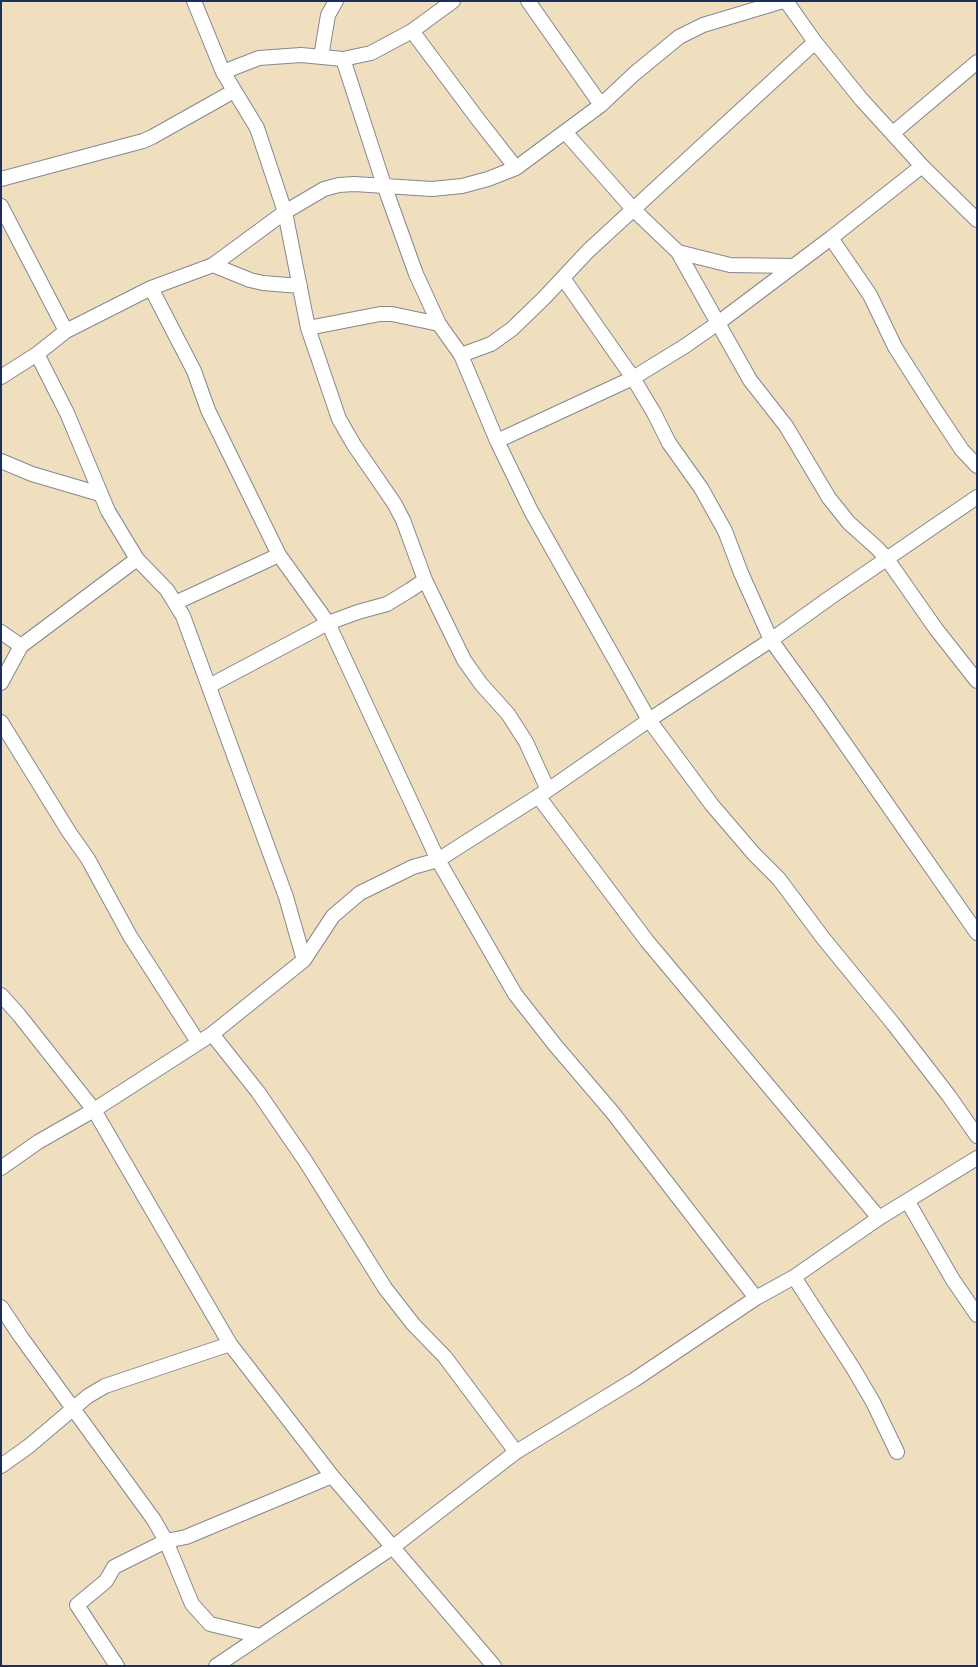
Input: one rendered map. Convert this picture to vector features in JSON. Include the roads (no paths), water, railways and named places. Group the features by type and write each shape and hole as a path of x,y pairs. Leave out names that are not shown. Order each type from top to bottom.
{"street":[{"path":"194,1 223,72 257,128 285,212 308,328 339,419 403,520 425,580 464,660 481,684 508,714 526,742 543,793 647,941 879,1218"},
{"path":"321,57 328,15 336,1"},
{"path":"223,72 259,58 301,55 343,59 371,53 412,31 453,1"},
{"path":"528,1 602,105"},
{"path":"1,377 37,354 66,331 151,288 213,265 285,212 324,190 339,185 354,184 432,189 462,186 488,179 516,168 602,105 634,74 679,36 703,25 785,1 815,42 861,98 922,166 977,220"},
{"path":"412,31 516,168"},
{"path":"461,355 491,344 512,329 564,278 588,251 815,42"},
{"path":"343,59 384,185 416,274 439,324 461,355 497,441 531,511 649,720 712,805 754,854 779,879 823,938 895,1026 977,1136"},
{"path":"893,133 977,62"},
{"path":"1,179 147,139 234,91"},
{"path":"565,132 633,209 678,252 750,380 786,426 829,498 849,523 887,559 936,629 977,681"},
{"path":"497,441 633,378 718,323 831,238 922,166"},
{"path":"1,206 66,331"},
{"path":"831,238 870,295 895,346 916,380 962,450 977,466"},
{"path":"678,252 730,265 794,266"},
{"path":"213,265 262,283 300,286"},
{"path":"564,278 633,378 669,442 701,488 725,531 741,573 771,640 977,933"},
{"path":"151,288 194,371 208,410 227,452 279,555 328,623 438,860 515,994 555,1045 613,1113 756,1298"},
{"path":"308,328 380,314 398,315 439,324"},
{"path":"37,354 67,414 100,494 120,532 137,559 167,590 182,616 286,897 304,960"},
{"path":"1,461 32,474 100,494"},
{"path":"1,1168 38,1142 94,1110 212,1034 304,960 333,916 360,893 413,867 438,860 543,793 649,720 771,640 977,497"},
{"path":"175,604 279,555"},
{"path":"1,683 22,646 137,559"},
{"path":"209,686 328,623 387,604 425,580"},
{"path":"1,632 22,646"},
{"path":"1,722 69,832 88,859 130,936 198,1042"},
{"path":"1,995 94,1110 230,1344 332,1476 494,1666"},
{"path":"212,1034 258,1092 306,1162 385,1288 413,1324 445,1357 516,1452"},
{"path":"216,1666 393,1547 516,1452 634,1380 756,1298 794,1277 879,1218 977,1158"},
{"path":"908,1202 953,1280 977,1315"},
{"path":"794,1277 854,1368 873,1402 896,1452"},
{"path":"1,1307 154,1520 166,1541 192,1604 210,1624 260,1636"},
{"path":"1,1466 29,1446 88,1396 105,1386 230,1344"},
{"path":"117,1666 77,1605 106,1581 114,1567 166,1541 186,1537 332,1476"}]}
